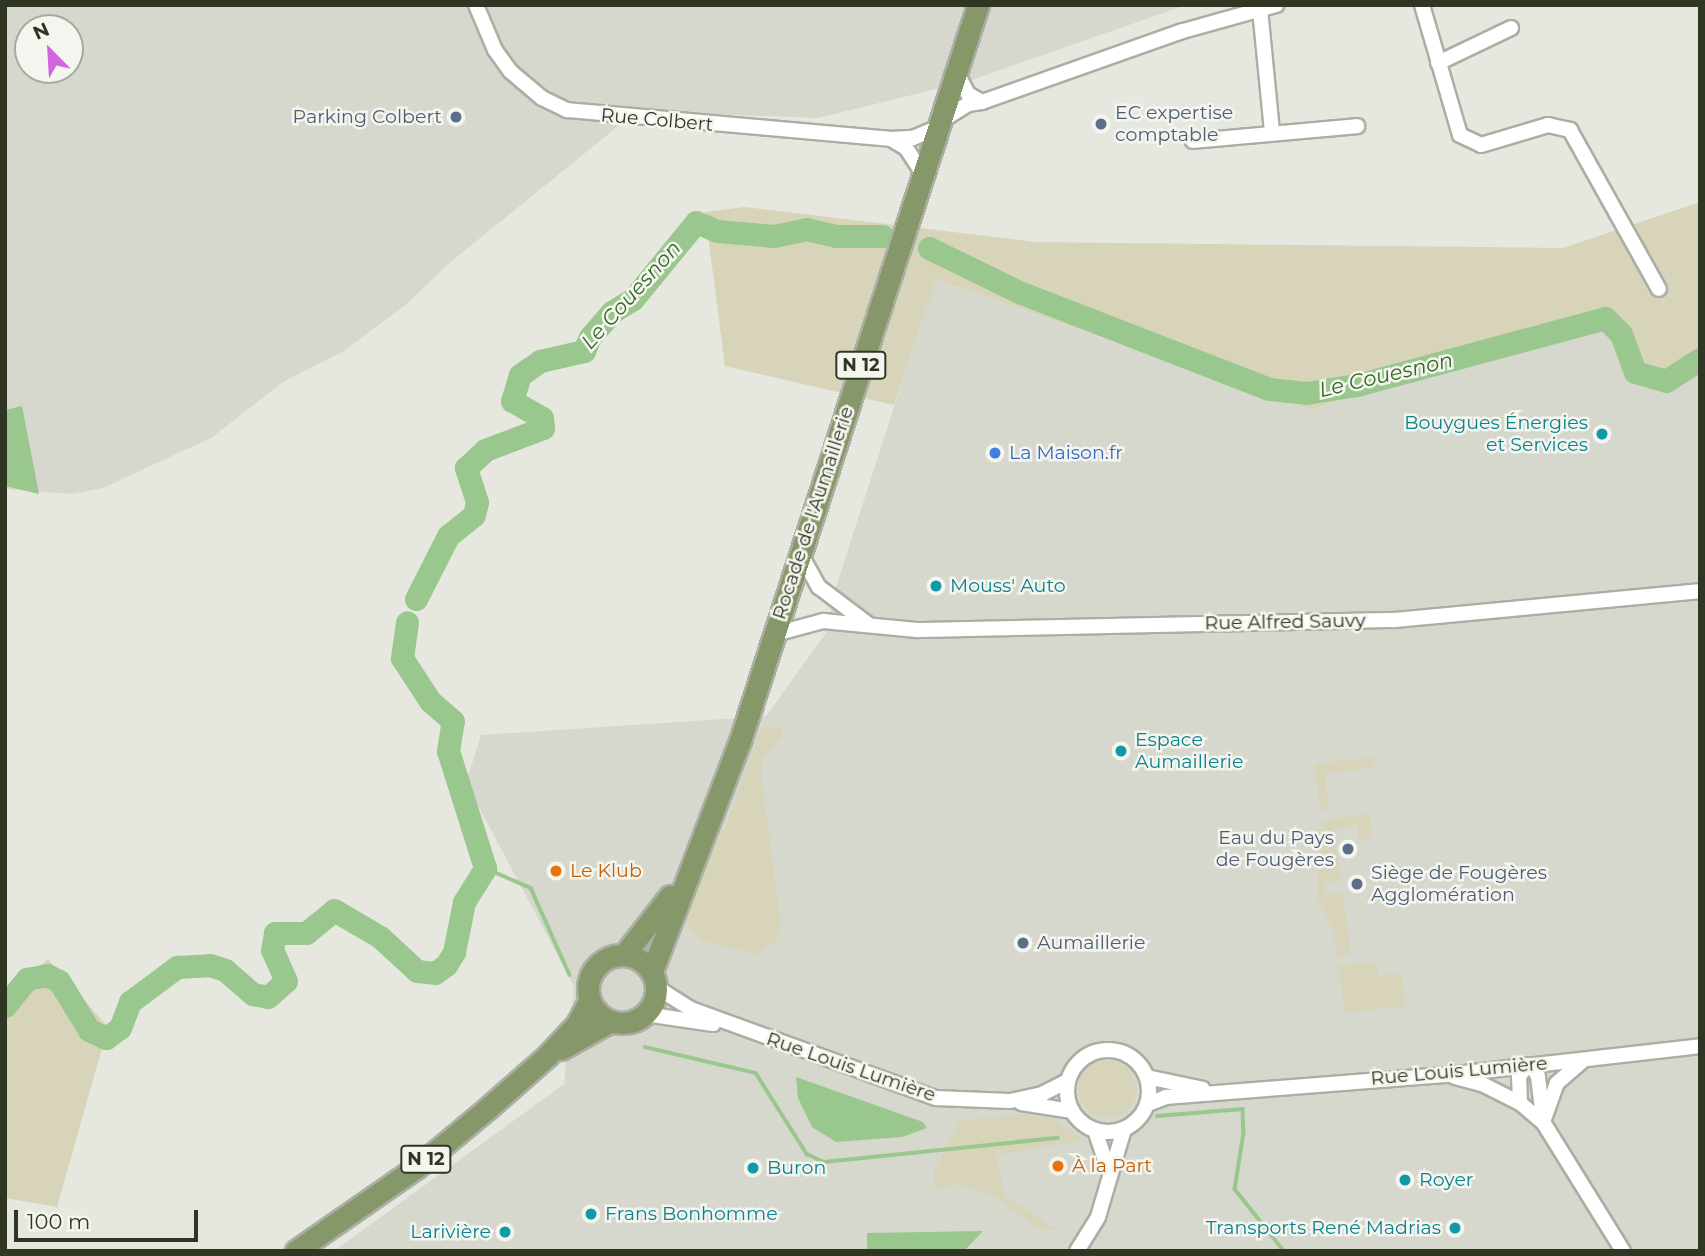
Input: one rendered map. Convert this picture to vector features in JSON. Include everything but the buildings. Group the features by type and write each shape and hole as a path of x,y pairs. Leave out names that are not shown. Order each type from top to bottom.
{"main road":[{"name":"Rocade de l'Aumaillerie","path":"654,979 694,859 723,792 978,5"},
{"name":"Rocade de l'Aumaillerie","path":"624,955 641,938 694,859"},
{"path":"624,955 640,960 654,979 645,1014 623,1023 611,1021 590,1000 589,978 594,968 603,960 624,955"},
{"name":"N 12","path":"296,1251 416,1167 547,1056 577,1024 590,1000"},
{"name":"N 12","path":"547,1056 611,1021"}],"street":[{"name":"Rue Colbert","path":"476,5 495,50 510,71 542,98 567,110 891,139 913,138 940,124 968,104 982,102 1183,31 1276,5"},
{"path":"1422,5 1438,63 1466,141 1492,144 1548,125 1570,130 1659,289"},
{"path":"1260,9 1272,131"},
{"path":"1438,63 1511,28"},
{"path":"957,73 968,94 982,102"},
{"path":"1193,141 1272,131 1357,127"},
{"path":"891,139 906,148 923,174"},
{"path":"801,555 819,587 870,625"},
{"name":"Rue Alfred Sauvy","path":"775,634 823,621 917,630 1394,620 1700,591"},
{"name":"Rue Louis Lumière","path":"654,979 691,1009 936,1098 1010,1101 1072,1111"},
{"name":"Rue Louis Lumière","path":"645,1014 736,1027"},
{"name":"Rue Louis Lumière","path":"1148,1104 1166,1097 1218,1091 1447,1075 1700,1045"},
{"path":"1095,1130 1124,1129 1139,1119 1148,1104 1147,1077 1131,1056 1105,1050 1080,1061 1068,1081 1072,1111 1095,1130 1109,1170"},
{"path":"1543,1122 1557,1083 1586,1059"},
{"path":"1520,1103 1520,1076 1530,1065 1538,1076 1543,1122"},
{"path":"1447,1075 1484,1084 1520,1103 1543,1122 1623,1251"},
{"name":"Rue Louis Lumière","path":"1147,1077 1218,1091"},
{"name":"Rue Louis Lumière","path":"1010,1101 1042,1094 1068,1081"},
{"path":"1077,1251 1098,1217 1109,1170 1124,1129"}],"shaded area":[{"path":"5,5 1186,5 969,81 818,118 637,111 448,264 407,304 342,352 283,382 211,438 103,488 73,494 5,489"},
{"path":"1700,202 1700,360 1670,387 1624,379 1614,323 1598,320 1565,334 1541,325 1312,410 936,280 894,405 725,366 705,212 745,207 1036,242 1563,248"},
{"path":"935,280 1312,410 1542,325 1565,334 1598,320 1614,323 1625,379 1670,387 1700,360 1700,1251 334,1251 564,1084 574,986 466,783 481,735 766,716 826,633 836,587"},
{"path":"22,406 39,494 5,486 5,410"},
{"path":"781,726 783,736 763,759 761,774 780,918 779,938 757,954 700,940 678,915 725,828 760,728"},
{"path":"1374,757 1375,767 1326,774 1328,810 1320,809 1314,764"},
{"path":"1370,813 1372,837 1359,840 1357,825 1334,829 1341,881 1324,885 1326,895 1343,893 1351,953 1338,958 1333,930 1317,897 1321,821"},
{"path":"48,959 108,1027 57,1207 5,1198 5,995"},
{"path":"1376,961 1378,975 1401,973 1406,1006 1344,1013 1339,966"},
{"path":"1107,1060 1118,1062 1131,1073 1136,1089 1134,1100 1123,1113 1107,1118 1096,1116 1083,1105 1078,1089 1080,1078 1091,1065"},
{"path":"796,1077 923,1122 927,1128 902,1137 836,1142 812,1127 798,1098"},
{"path":"1028,1114 1054,1119 1085,1140 997,1155 1005,1196 1057,1230 1038,1229 998,1199 959,1184 939,1189 934,1183 935,1168 961,1120"},
{"path":"983,1231 964,1251 867,1251 867,1233"}],"waterway":[{"name":"Le Couesnon","path":"416,599 448,536 474,515 477,502 466,468 485,450 543,428 542,418 512,401 520,375 540,361 584,351 590,337 612,312 633,299 696,222 717,231 774,236 806,229 836,236 882,236"},
{"name":"Le Couesnon","path":"929,248 1019,292 1269,389 1306,393 1357,385 1605,318 1621,334 1635,372 1666,381 1700,359"},
{"name":"Le Couesnon","path":"5,1006 27,979 47,975 59,981 89,1030 106,1038 120,1028 130,1002 177,967 210,965 225,970 253,994 268,997 286,981 272,950 275,933 306,933 334,910 380,937 417,971 435,973 446,965 454,952 464,902 485,868 448,751 453,721 430,701 402,658 407,622"},
{"path":"485,868 531,888 570,975"},
{"path":"645,1047 756,1073 807,1154 824,1162 1058,1138"},
{"path":"1157,1116 1243,1109 1244,1133 1235,1189 1284,1251"}],"place":[{"name":"Parking Colbert","path":"456,117"},
{"name":"EC expertise comptable","path":"1101,124"},
{"name":"Bouygues Énergies et Services","path":"1602,434"},
{"name":"La Maison.fr","path":"995,453"},
{"name":"Mouss' Auto","path":"936,586"},
{"name":"Espace Aumaillerie","path":"1121,751"},
{"name":"Eau du Pays de Fougères","path":"1348,849"},
{"name":"Le Klub","path":"556,871"},
{"name":"Siège de Fougères Agglomération","path":"1357,884"},
{"name":"Aumaillerie","path":"1023,943"},
{"name":"À la Part","path":"1058,1166"},
{"name":"Buron","path":"753,1168"},
{"name":"Royer","path":"1405,1180"},
{"name":"Frans Bonhomme","path":"591,1214"},
{"name":"Transports René Madrias","path":"1455,1228"},
{"name":"Larivière","path":"505,1232"}]}
